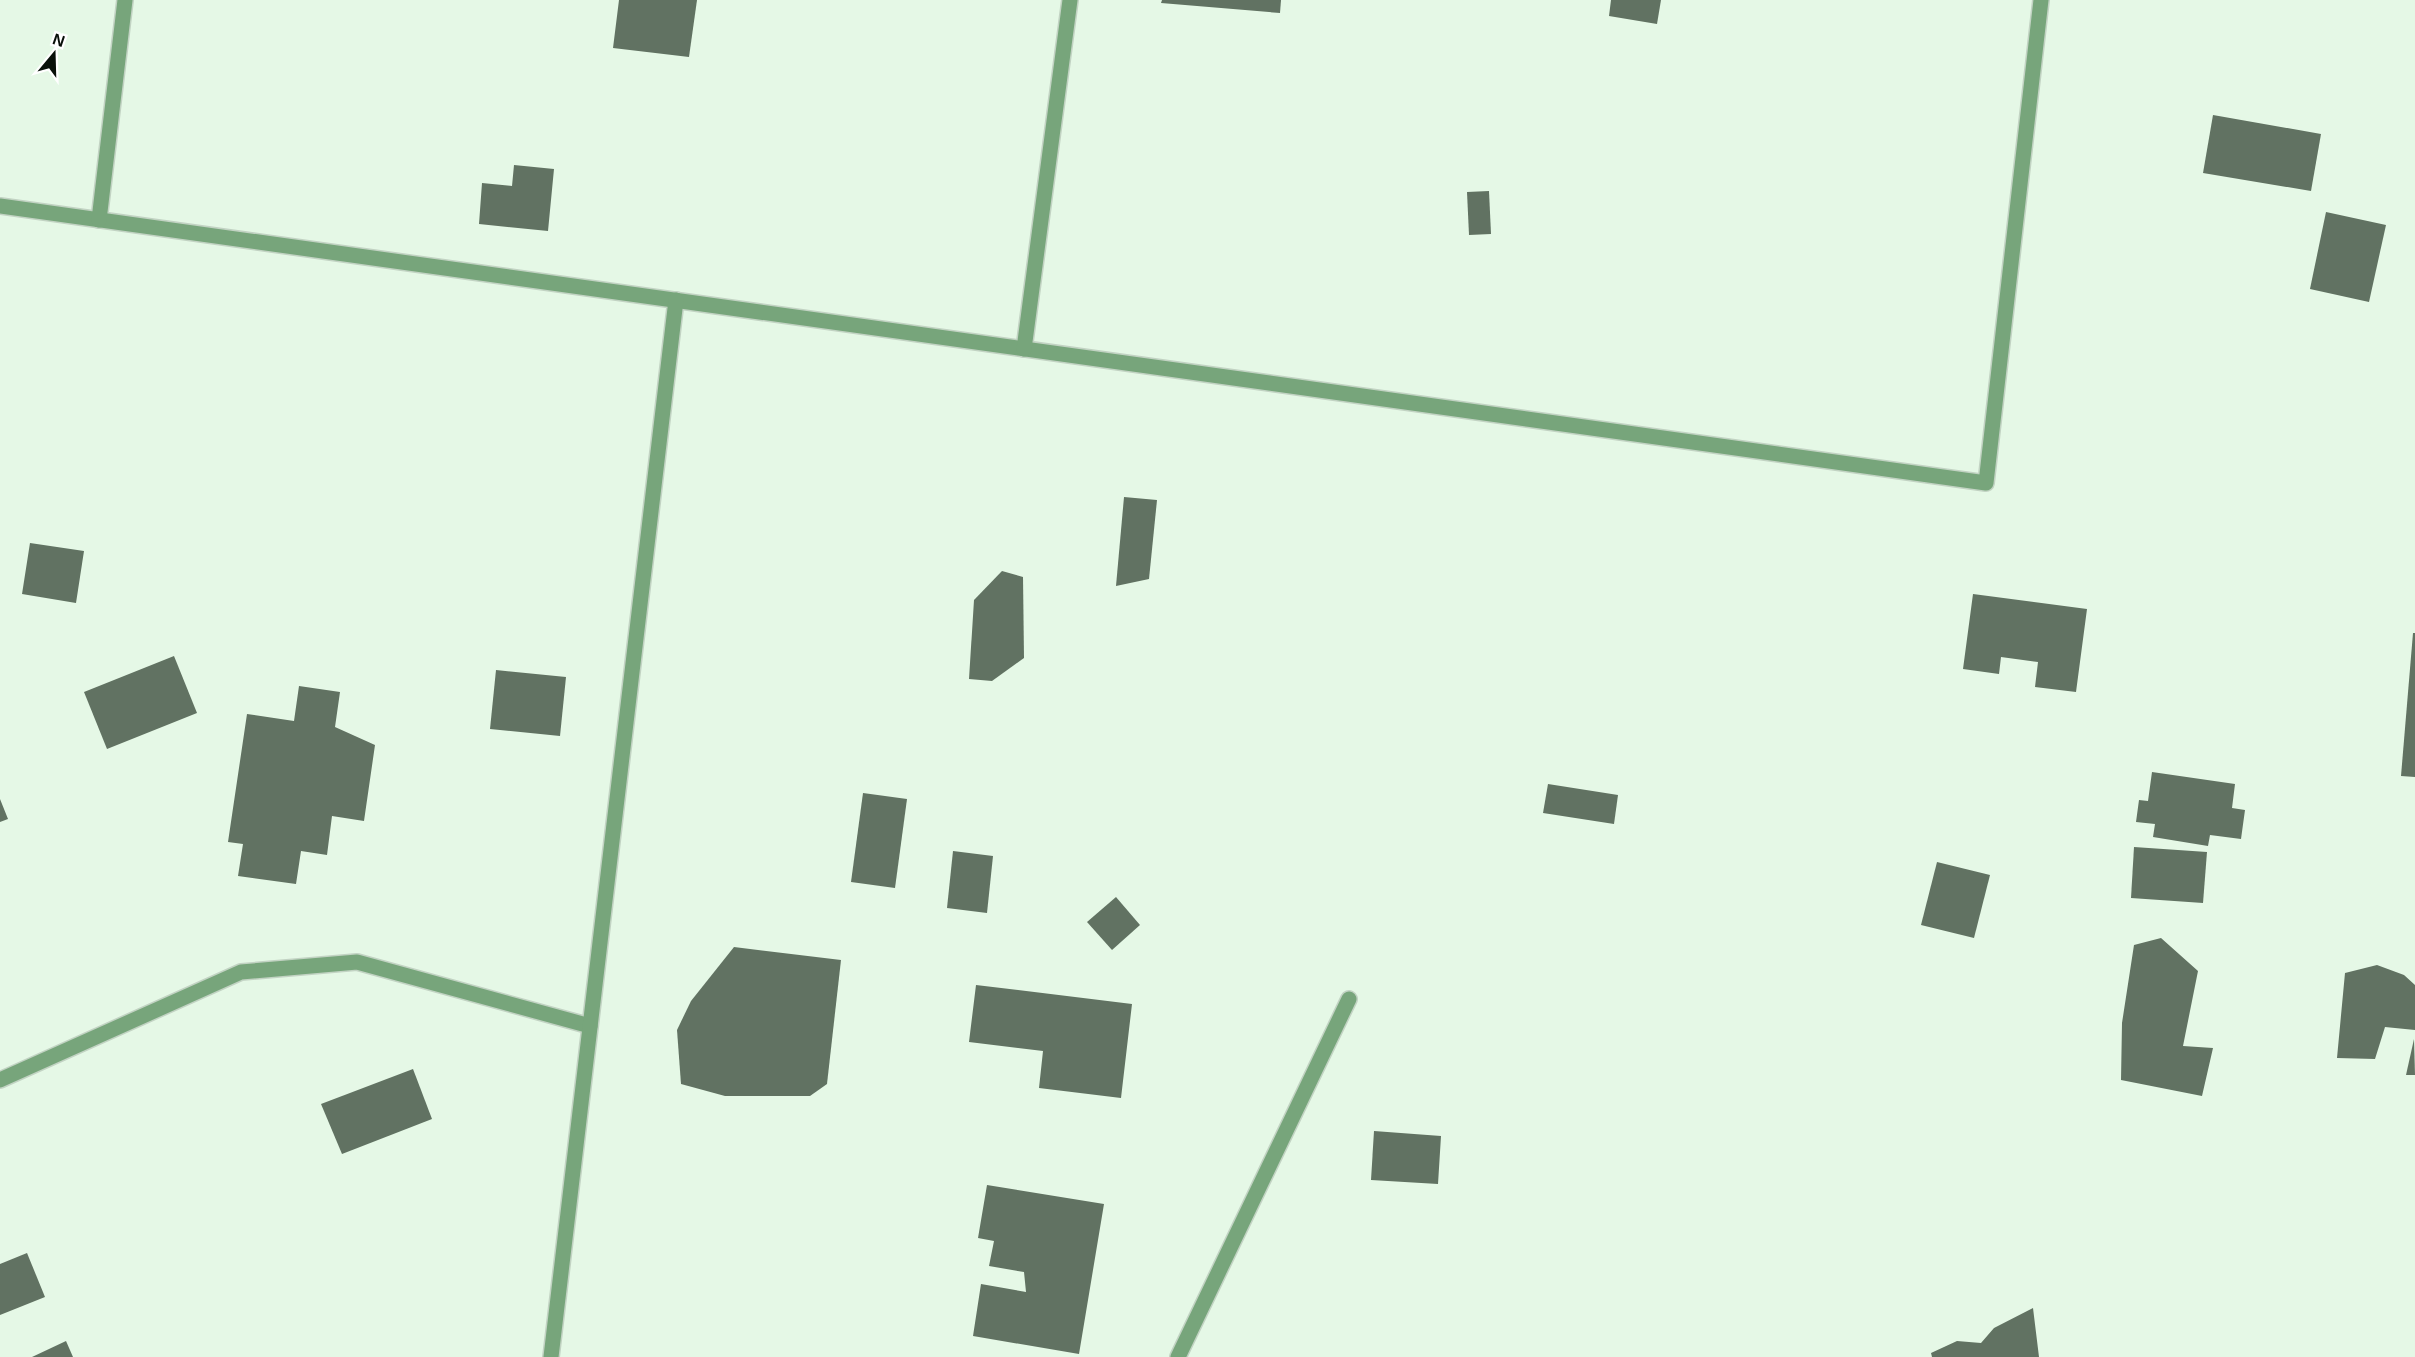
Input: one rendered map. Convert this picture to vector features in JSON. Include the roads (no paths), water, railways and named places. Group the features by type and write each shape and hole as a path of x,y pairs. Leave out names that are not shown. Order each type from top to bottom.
{"street":[{"path":"99,220 125,0"},
{"path":"1024,348 1070,0"},
{"path":"0,206 1986,483 2041,0"},
{"path":"551,1357 676,300"},
{"path":"0,1080 241,972 357,962 590,1026"},
{"path":"1178,1357 1349,999"}]}
